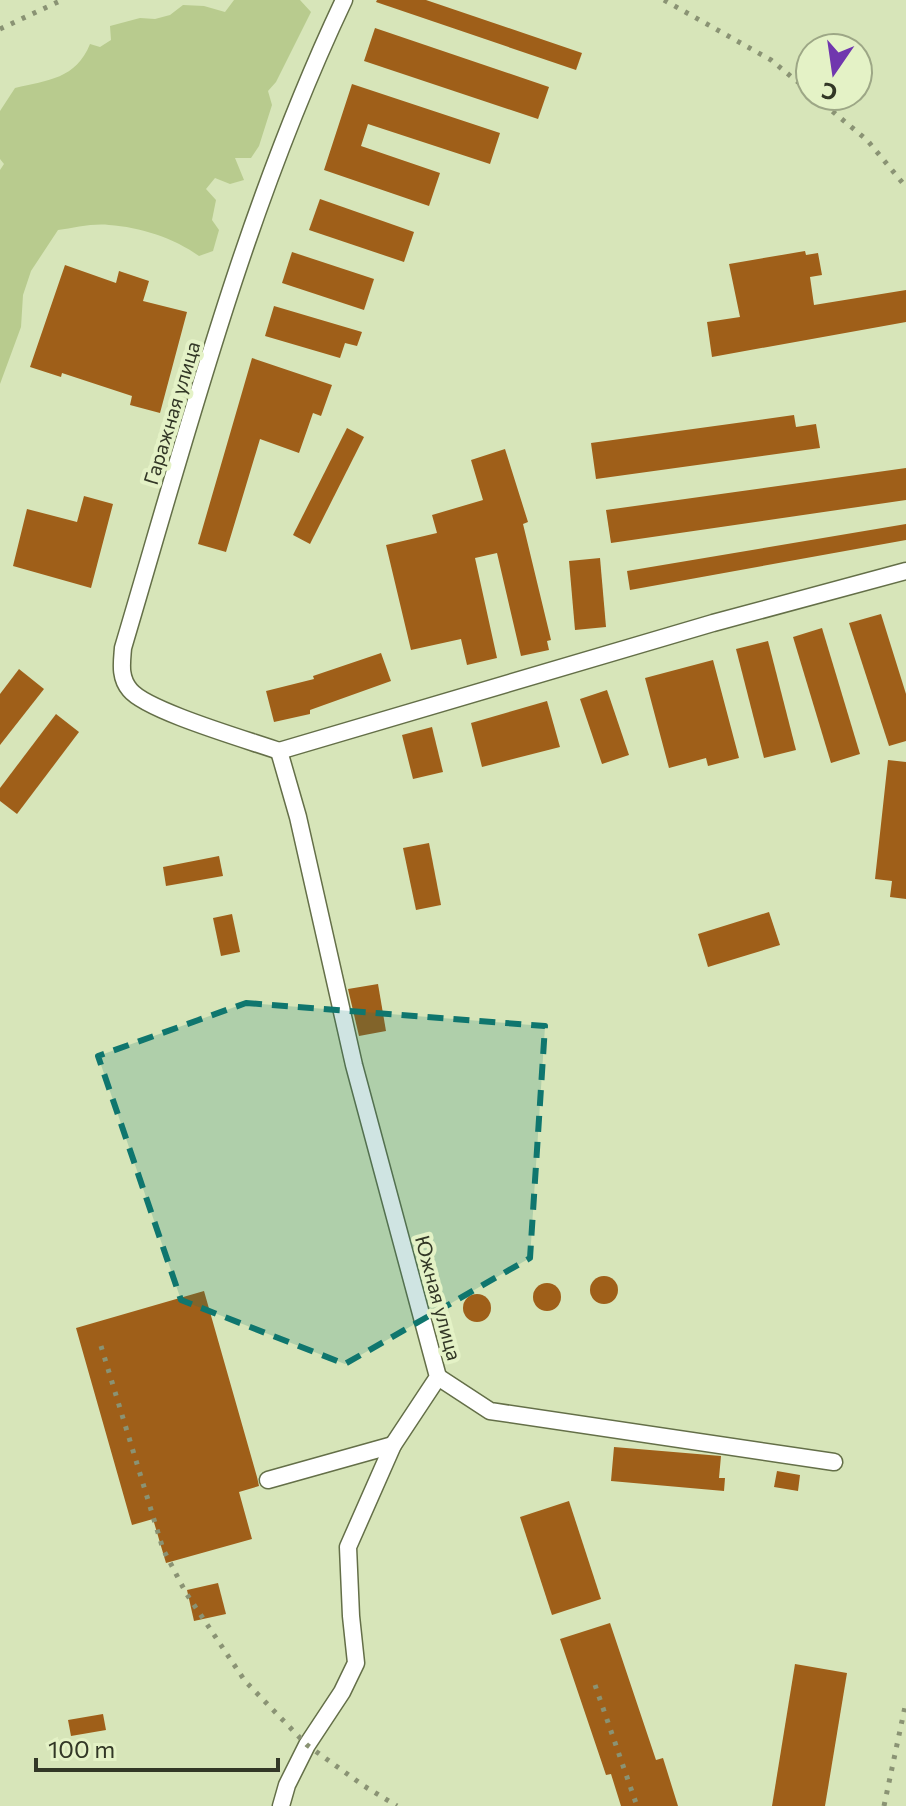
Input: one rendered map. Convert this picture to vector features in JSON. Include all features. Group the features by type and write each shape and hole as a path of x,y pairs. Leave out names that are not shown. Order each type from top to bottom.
{"street":[{"name":"Гаражная улица","path":"279,751 152,706 130,690 122,674 123,648 264,187 309,74 344,0"},
{"path":"279,751 713,623 906,571"},
{"name":"Южная улица","path":"279,751 298,817 354,1065 438,1377 393,1445 348,1547 356,1663 342,1692 307,1745 287,1785 281,1806"},
{"path":"438,1377 490,1411 834,1462"},
{"path":"268,1480 393,1445"}],"highlighted area":[{"path":"246,1003 545,1026 530,1258 345,1364 181,1300 98,1056"}],"green space":[{"path":"234,0 300,0 311,12 276,82 268,91 272,105 259,146 251,158 235,158 244,180 230,184 215,178 206,189 216,200 212,220 219,230 213,251 199,256 168,239 121,226 97,225 58,230 31,271 23,295 21,327 0,384 0,170 4,164 0,159 0,111 15,88 60,76 77,65 90,44 100,47 111,40 110,26 140,18 155,19 170,15 183,5 204,6 225,12"}],"building":[{"path":"377,0 426,0 582,53 576,70"},
{"path":"375,28 549,87 538,119 364,61"},
{"path":"352,84 500,133 490,164 368,124 361,146 440,173 429,206 324,170"},
{"path":"320,199 414,232 404,262 309,230"},
{"path":"805,251 806,255 818,253 822,275 810,277 814,305 906,290 906,322 712,357 707,322 740,317 729,264"},
{"path":"292,252 374,279 364,310 282,283"},
{"path":"65,265 116,283 119,271 149,281 143,301 187,312 160,413 130,405 132,396 62,373 61,377 30,367"},
{"path":"274,306 362,332 357,346 345,343 340,358 265,336"},
{"path":"252,358 332,385 321,416 313,413 299,453 260,439 226,552 198,544"},
{"path":"794,415 796,427 816,424 820,448 596,479 591,443"},
{"path":"347,428 364,437 310,544 293,535"},
{"path":"505,449 528,522 523,524 551,640 547,641 549,650 521,656 497,553 475,558 497,658 467,665 461,639 411,650 386,545 437,533 432,515 483,500 471,460"},
{"path":"906,468 906,500 611,543 606,510"},
{"path":"84,496 113,504 91,588 13,566 27,509 77,522"},
{"path":"906,524 906,540 630,590 627,571"},
{"path":"600,558 606,627 575,630 569,561"},
{"path":"881,614 906,694 906,741 889,746 849,623"},
{"path":"822,628 860,754 831,763 793,637"},
{"path":"768,641 796,750 764,758 736,649"},
{"path":"381,653 391,681 310,710 310,714 274,722 266,691 314,679 313,676"},
{"path":"713,660 739,758 708,766 706,758 669,768 645,678"},
{"path":"19,669 44,689 0,745 0,694"},
{"path":"607,690 629,755 602,764 580,699"},
{"path":"547,701 560,747 482,767 471,723"},
{"path":"56,714 79,732 17,814 0,801 0,788"},
{"path":"432,727 443,772 413,779 402,735"},
{"path":"888,760 906,762 906,899 890,897 892,881 875,879"},
{"path":"429,843 441,905 416,910 403,848"},
{"path":"219,856 223,876 166,886 163,867"},
{"path":"769,912 780,945 708,967 698,934"},
{"path":"232,914 240,952 221,956 213,918"},
{"path":"378,984 386,1031 359,1036 348,989"},
{"path":"604,1276 614,1280 618,1290 614,1300 604,1304 594,1300 590,1290 594,1280"},
{"path":"547,1283 557,1287 561,1297 557,1307 547,1311 537,1307 533,1297 537,1287"},
{"path":"204,1291 259,1486 239,1492 252,1539 166,1563 153,1519 132,1525 76,1328"},
{"path":"477,1294 487,1298 491,1308 487,1318 477,1322 467,1318 463,1308 467,1298"},
{"path":"614,1447 721,1456 719,1478 725,1478 724,1491 611,1481"},
{"path":"777,1471 800,1475 798,1491 774,1487"},
{"path":"569,1501 601,1599 552,1615 520,1517"},
{"path":"218,1583 226,1614 194,1621 187,1590"},
{"path":"610,1623 656,1760 663,1758 678,1806 621,1806 611,1774 606,1775 560,1639"},
{"path":"795,1664 847,1673 825,1806 772,1806"},
{"path":"103,1714 106,1730 71,1736 68,1720"}],"railway":[{"path":"0,29 62,0"},
{"path":"664,0 771,60 794,79"},
{"path":"833,112 867,140 906,187"},
{"path":"101,1346 163,1549 186,1593 245,1681 307,1745 397,1806"},
{"path":"595,1685 637,1806"},
{"path":"884,1806 906,1702"}]}
